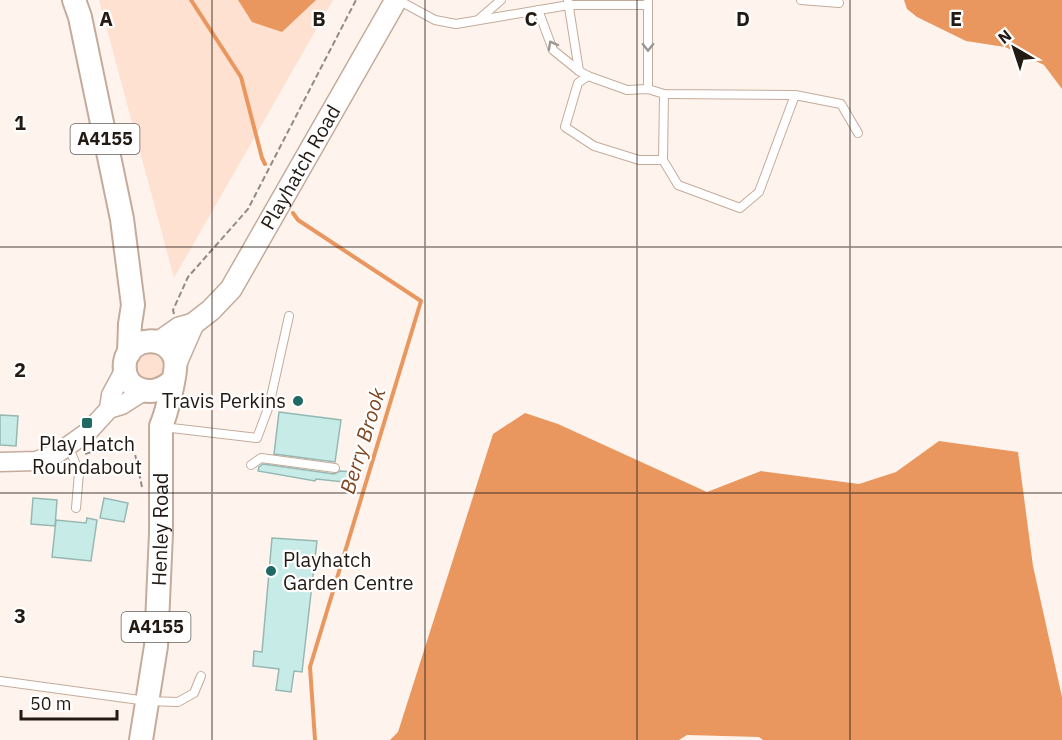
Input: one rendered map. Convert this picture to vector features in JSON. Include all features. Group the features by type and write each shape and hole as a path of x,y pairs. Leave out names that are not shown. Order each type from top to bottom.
{"main road":[{"name":"A4155","path":"74,0 80,17 122,219 133,305 127,361"},
{"name":"Playhatch Road","path":"158,342 211,310 231,289 397,0"},
{"name":"A4155","path":"133,305 158,342"},
{"name":"Playhatch Road","path":"174,372 186,326"},
{"path":"151,340 170,350 174,372 160,390 145,391 133,385 127,361 138,344 151,340"},
{"name":"Henley Road","path":"141,740 156,646 161,513 161,426 167,410 174,372"},
{"name":"Henley Road","path":"145,391 161,426"}],"street":[{"path":"109,409 111,395 127,361"},
{"path":"0,462 36,461 71,452 109,409 122,405 145,391"}],"lane":[{"path":"397,0 435,20 456,24 538,10 569,2 648,3 648,90"},
{"path":"477,21 501,0"},
{"path":"801,0 839,3"},
{"path":"569,2 579,71"},
{"path":"538,10 553,50 588,76 627,90 648,90 664,94 795,95 841,104 858,133"},
{"path":"588,76 578,83 565,127 594,146 639,160 663,160"},
{"path":"664,94 663,160 678,185 740,208 759,192 795,95"},
{"path":"161,426 257,438 269,406 289,316"},
{"path":"71,452 79,473 76,508"},
{"path":"251,465 261,458 335,468"},
{"path":"0,681 147,701 178,702 194,693 201,676"}],"path":[{"path":"186,326 173,310 188,277 248,209 356,0"},
{"path":"71,452 114,446 122,446 130,450 135,454 144,494 161,513"}],"shaded area":[{"path":"99,0 333,0 174,278"},
{"path":"238,0 316,0 282,32 252,22"},
{"path":"904,0 1062,0 1062,89 1044,65 1005,47 966,41 917,17 907,9"},
{"path":"151,351 161,356 166,366 161,376 151,381 141,376 136,366 141,356"},
{"path":"525,413 558,424 707,492 761,471 859,484 896,472 939,441 1018,452 1033,566 1062,697 1062,740 763,740 759,737 687,735 679,740 390,740 398,732 493,434"}],"building":[{"path":"279,412 341,420 335,462 274,454"},
{"path":"0,415 18,416 16,446 0,445"},
{"path":"263,464 334,474 340,471 355,472 354,483 316,479 315,481 258,471"},
{"path":"33,498 57,500 55,526 31,524"},
{"path":"104,498 128,503 124,522 100,518"},
{"path":"87,518 97,520 91,561 52,557 56,520 86,523"},
{"path":"272,538 317,541 302,672 294,671 291,692 276,690 279,669 253,666 254,651 262,652"}],"waterway":[{"name":"Berry Brook","path":"191,0 241,77 265,164"},
{"name":"Berry Brook","path":"293,213 298,220 421,301 310,667 315,740"}],"place":[{"name":"Travis Perkins","path":"298,401"},
{"name":"Play Hatch Roundabout","path":"87,423"},
{"name":"Playhatch Garden Centre","path":"271,571"}]}
